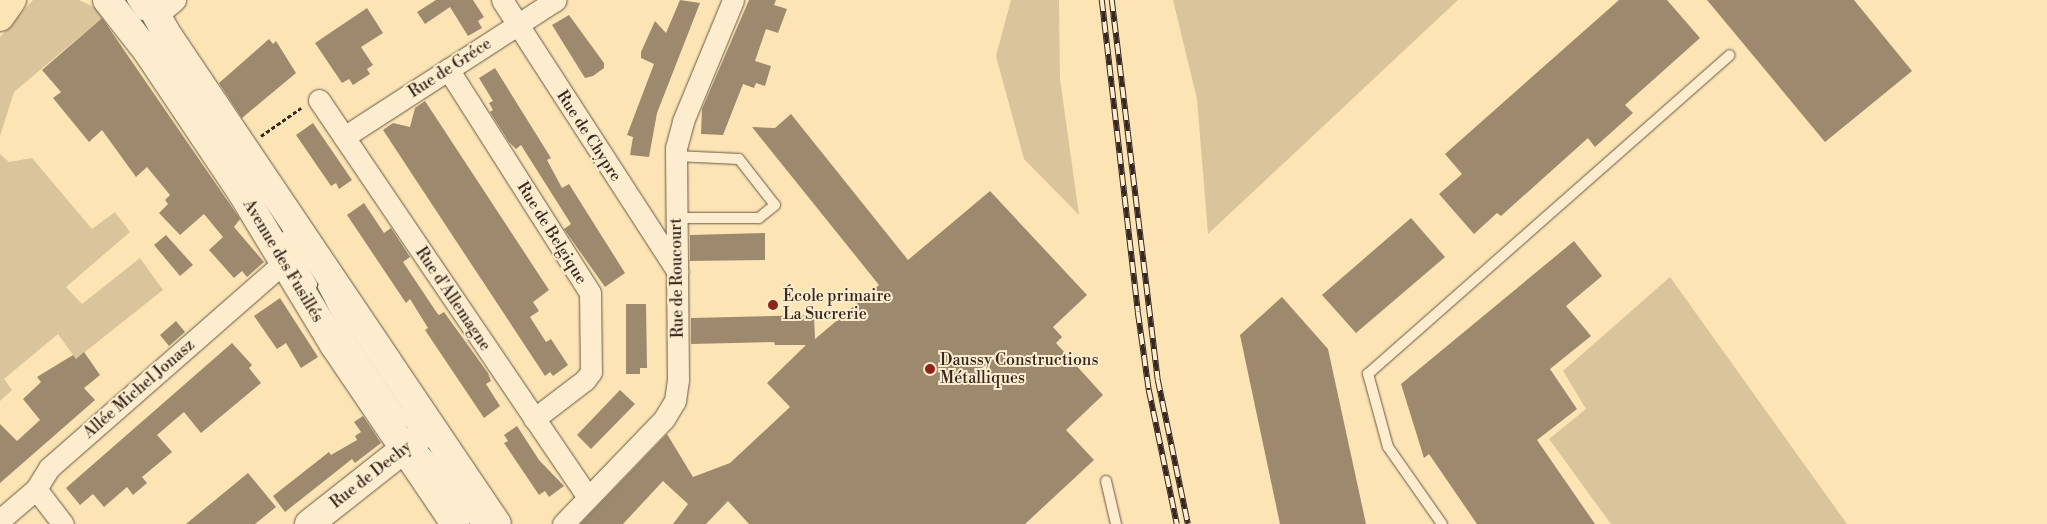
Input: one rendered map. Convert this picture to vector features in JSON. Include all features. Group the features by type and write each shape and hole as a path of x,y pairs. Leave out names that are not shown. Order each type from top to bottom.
{"highway":[{"path":"0,17 12,0"}],"main road":[{"name":"Avenue des Fusillés","path":"107,0 147,51 284,262 330,340 497,524"},
{"name":"Avenue des Fusillés","path":"160,5 418,438 455,524"},
{"name":"Rue de Dechy","path":"309,524 418,438"}],"street":[{"name":"Rue de Chypre","path":"502,0 677,271"},
{"name":"Rue de Gréce","path":"344,137 448,68 556,0"},
{"name":"Rue de Roucourt","path":"563,524 672,407 678,379 675,156 683,121 733,0"},
{"name":"Rue de Belgique","path":"448,68 590,293 591,372 585,380 534,419"},
{"name":"Rue d'Allemagne","path":"319,100 588,498"},
{"name":"Allée Michel Jonasz","path":"0,520 36,489 50,468 284,262"},
{"path":"36,489 63,524"}],"lane":[{"path":"123,0 302,264 344,345 392,417 446,463 486,524"},
{"path":"132,0 305,254 350,339 476,524"},
{"path":"1442,524 1388,447 1368,374 1730,55"},
{"path":"675,156 739,159 775,205 759,218 676,218"},
{"path":"1106,481 1116,524"},
{"path":"1432,510 1433,524"}],"path":[{"path":"244,147 314,100 319,100"}],"shaded area":[{"path":"33,0 79,0 98,9 103,17 14,92 0,136 0,37"},
{"path":"1011,0 1059,0 1060,79 1079,215 1024,159 996,56"},
{"path":"1173,0 1458,0 1208,234 1197,99"},
{"path":"0,154 9,162 32,158 92,229 115,212 130,232 66,287 82,304 140,258 163,290 76,359 58,334 4,379 12,390 0,401"},
{"path":"1670,277 1847,524 1611,524 1549,439 1586,409 1563,371"}],"building":[{"path":"436,0 473,0 484,17 478,21 482,28 468,36 450,7 425,24 417,12"},
{"path":"680,0 700,3 657,113 649,157 630,155 633,137 627,135 654,64 641,58 641,52 655,21 666,33"},
{"path":"749,0 776,0 774,5 787,9 778,33 766,29 755,61 771,66 765,86 756,83 754,88 743,84 723,135 701,134 702,109"},
{"path":"1619,0 1667,0 1700,38 1625,105 1633,113 1595,147 1588,138 1501,216 1497,213 1474,234 1439,194 1462,174 1445,154"},
{"path":"1707,0 1854,0 1912,71 1825,142"},
{"path":"367,8 383,33 361,47 373,65 367,69 370,74 353,85 349,79 342,83 315,43"},
{"path":"569,15 604,63 604,68 593,76 585,78 552,25"},
{"path":"102,18 240,219 234,227 264,262 247,277 242,271 234,278 209,250 223,237 204,214 180,235 159,213 168,204 165,200 170,195 147,167 136,177 102,130 89,142 53,98 61,92 42,70"},
{"path":"269,39 273,44 276,41 296,73 242,118 219,83"},
{"path":"495,68 551,158 547,160 562,188 569,184 625,273 605,287 564,229 571,224 521,145 516,149 509,142 490,112 493,110 489,103 493,101 479,78"},
{"path":"425,101 549,290 533,302 539,311 530,317 546,342 551,339 568,365 553,376 550,372 545,376 383,130 393,123 410,127 415,108"},
{"name":"Daussy Constructions Métalliques","path":"791,114 908,260 990,191 1087,295 1053,327 1062,337 1056,343 1103,395 1066,430 1094,460 1025,524 749,524 728,501 706,524 673,524 688,504 663,481 623,524 580,524 667,434 693,477 730,463 790,407 767,383 806,345 775,345 774,342 691,344 691,318 814,315 815,339 879,285 752,127 775,128"},
{"path":"313,123 352,180 339,189 336,183 331,186 296,135"},
{"path":"364,203 384,233 391,228 410,257 403,262 437,313 439,315 444,312 488,373 491,381 486,384 500,406 484,418 425,330 428,328 410,299 406,303 347,215"},
{"path":"1411,218 1445,257 1356,333 1322,295"},
{"path":"765,233 765,260 690,261 690,235"},
{"path":"166,235 193,265 180,276 154,245"},
{"path":"1574,241 1602,276 1566,306 1591,336 1550,369 1577,409 1537,440 1595,524 1477,524 1429,454 1424,458 1401,384"},
{"path":"1282,297 1328,349 1366,524 1280,524 1240,335"},
{"path":"280,298 318,357 301,368 286,343 277,349 254,316"},
{"path":"626,304 646,304 647,368 640,368 640,374 626,374"},
{"path":"176,321 185,332 169,346 160,335"},
{"path":"232,343 252,365 249,368 261,383 201,433 184,412 157,435 172,452 142,477 147,483 133,495 127,487 104,507 93,494 80,505 66,488"},
{"path":"84,352 100,375 84,388 95,400 0,483 0,424 17,441 40,420 23,399 41,382 37,377 73,355 76,359"},
{"path":"620,390 635,404 591,449 577,435"},
{"path":"363,416 381,443 355,463 352,459 285,512 273,496 329,452 331,455 357,440 355,436 361,432 354,422"},
{"path":"517,426 539,460 564,486 549,497 545,491 539,495 504,443 508,441 504,435"},
{"path":"248,473 276,507 255,524 186,524"}],"railway":[{"path":"1102,0 1138,312 1149,390 1177,524"},
{"path":"1112,0 1158,380 1188,524"}],"place":[{"name":"École primaire La Sucrerie","path":"773,305"},
{"name":"Daussy Constructions Métalliques","path":"930,369"}]}
